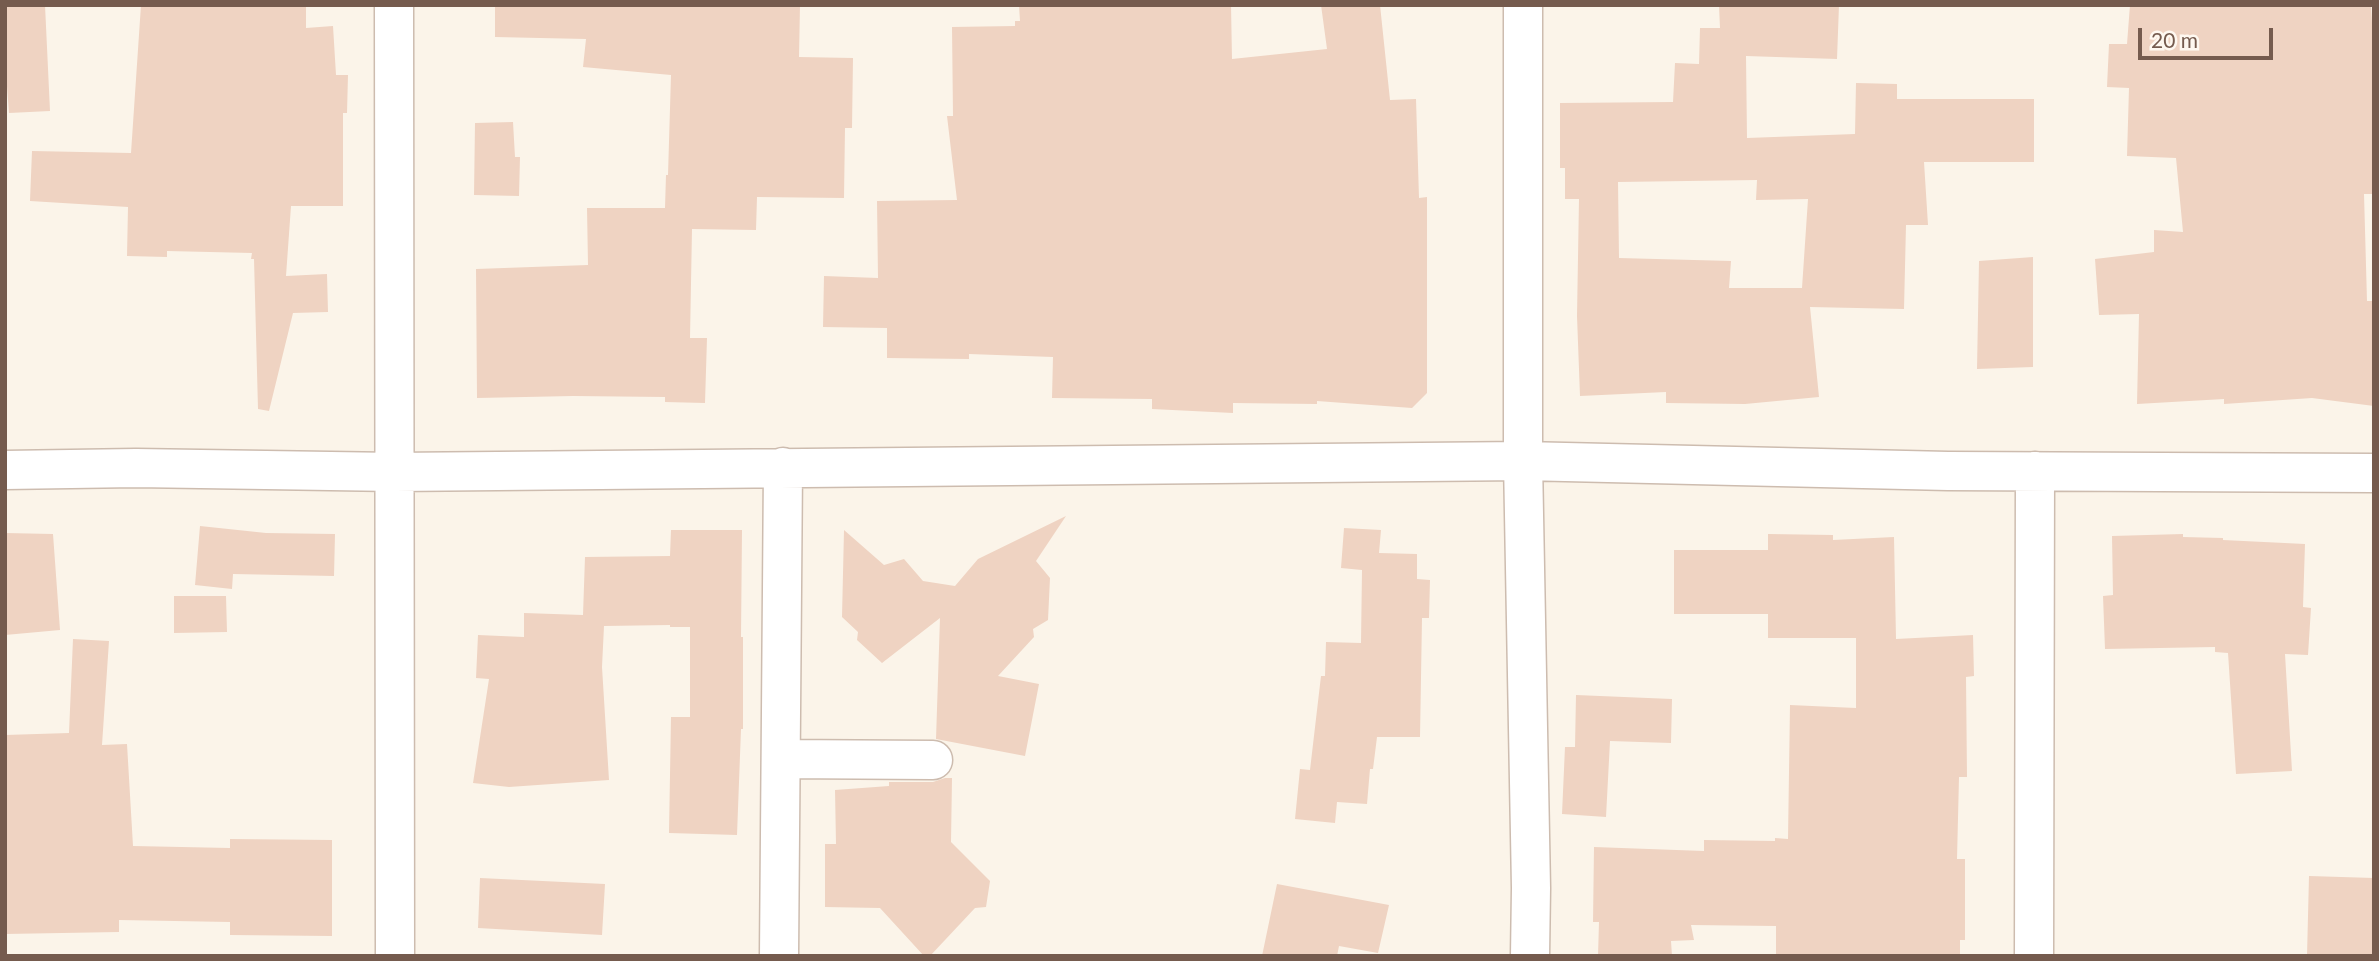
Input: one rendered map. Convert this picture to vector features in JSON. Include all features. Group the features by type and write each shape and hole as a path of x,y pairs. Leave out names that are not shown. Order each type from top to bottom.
{"street":[{"path":"394,5 395,956"},
{"path":"1523,5 1523,461 1531,875 1530,956"},
{"path":"5,470 136,468 395,472 1523,461 1948,471 2374,473"},
{"path":"779,956 783,467"},
{"path":"2034,956 2035,471"},
{"path":"782,759 933,760"}],"building":[{"path":"5,5 45,5 50,111 9,113"},
{"path":"141,5 306,5 306,28 333,26 336,75 348,75 347,113 343,113 343,206 291,206 286,276 327,274 328,312 293,313 269,411 258,409 252,253 167,251 167,257 127,256 128,207 30,201 32,151 131,153"},
{"path":"495,5 800,5 799,57 853,58 852,128 845,128 844,198 757,197 756,230 692,229 690,338 707,338 705,403 665,402 665,397 477,398 476,269 588,265 587,208 665,208 668,175 671,75 583,67 586,39 495,37"},
{"path":"1019,5 1231,5 1232,59 1327,49 1321,5 1380,5 1390,100 1416,99 1419,198 1427,197 1427,393 1412,408 1317,401 1317,404 1233,403 1233,413 1152,409 1152,399 1052,398 1053,357 969,354 969,359 887,358 887,328 823,327 824,276 878,278 877,201 957,200 947,116 953,116 952,27 1015,26 1015,21 1020,21"},
{"path":"1719,5 1839,5 1837,59 1746,56 1747,138 1855,134 1856,83 1897,84 1897,99 2034,99 2034,162 1924,162 1928,225 1906,225 1904,309 1810,307 1819,397 1745,404 1666,403 1666,392 1580,396 1577,316 1579,199 1565,199 1565,168 1560,168 1560,103 1673,102 1675,63 1699,64 1700,28 1720,28","holes":["1757,180 1756,200 1808,199 1802,288 1729,288 1731,261 1619,258 1618,182"]},
{"path":"2130,5 2371,5 2374,57 2374,194 2364,194 2367,301 2374,301 2374,406 2312,398 2224,404 2224,399 2137,404 2139,314 2099,315 2095,259 2154,252 2154,230 2183,232 2176,158 2127,156 2129,88 2107,87 2109,44 2127,44"},
{"path":"513,122 515,157 520,157 519,196 474,195 475,123"},
{"path":"2033,257 2033,367 1977,369 1979,261"},
{"path":"1066,516 1036,561 1050,578 1048,620 1033,629 1034,637 998,676 1039,684 1025,756 936,739 940,618 882,663 857,640 858,632 842,617 844,530 884,565 904,559 923,581 955,586 978,559"},
{"path":"200,526 266,533 335,534 334,576 233,574 232,589 195,585"},
{"path":"1344,528 1381,530 1379,553 1417,554 1417,579 1430,580 1429,618 1422,618 1420,737 1377,737 1373,769 1370,769 1367,804 1337,802 1335,823 1295,819 1300,769 1310,770 1321,676 1325,676 1326,642 1361,643 1362,570 1341,568"},
{"path":"671,530 742,530 743,729 737,835 669,833 671,717 690,717 690,627 604,626 602,667 609,780 509,787 473,783 489,679 476,678 478,635 524,637 524,613 583,615 585,557 670,556"},
{"path":"5,533 53,534 60,630 5,635"},
{"path":"1768,534 1833,535 1833,540 1894,537 1896,639 1973,635 1974,676 1966,677 1967,777 1959,777 1957,859 1965,859 1965,940 1960,940 1960,956 1776,956 1776,926 1691,925 1694,940 1671,941 1672,956 1598,956 1599,922 1593,922 1594,847 1704,851 1704,840 1788,839 1790,705 1856,708 1856,638 1768,638 1768,614 1674,614 1674,550 1768,550"},
{"path":"2183,534 2183,537 2305,544 2303,607 2311,608 2308,655 2285,654 2292,771 2236,774 2228,653 2215,652 2215,647 2105,649 2103,596 2113,595 2112,536"},
{"path":"174,596 226,596 227,632 174,633"},
{"path":"73,639 109,641 102,745 127,744 133,846 230,848 230,839 332,840 332,936 230,935 230,922 119,920 119,932 5,934 5,735 69,733"},
{"path":"1576,695 1672,699 1671,743 1610,741 1606,817 1562,814 1565,747 1575,747"},
{"path":"952,778 951,842 990,881 986,907 975,908 930,956 924,956 880,908 825,907 825,844 836,844 835,790 889,786 889,782 933,782"},
{"path":"2309,876 2374,878 2374,956 2307,956"},
{"path":"480,878 605,884 602,935 478,928"},
{"path":"1277,884 1389,905 1378,953 1339,946 1337,956 1262,956"}]}
